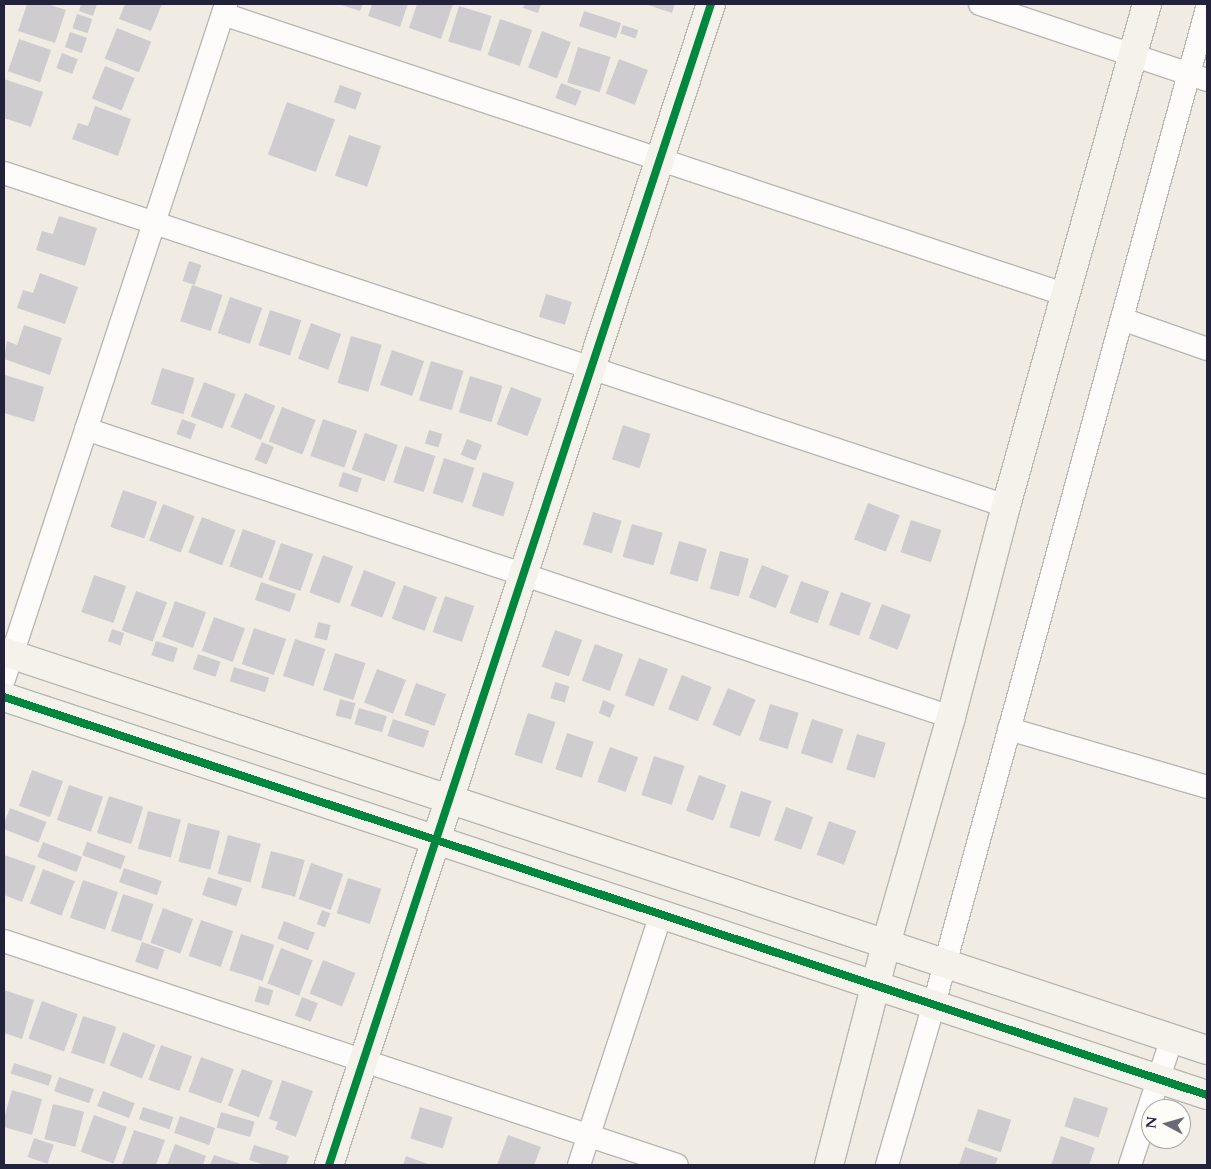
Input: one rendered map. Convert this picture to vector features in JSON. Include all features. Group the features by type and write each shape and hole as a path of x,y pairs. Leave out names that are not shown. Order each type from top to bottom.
{"street":[{"path":"329,1165 711,4"},
{"path":"980,4 1198,77"},
{"path":"829,1165 886,944 951,717 1006,506 1146,4"},
{"path":"887,1165 934,1004 1122,319 1198,77 1207,8"},
{"path":"1066,295 660,160 224,9 86,429 6,662 449,799 1207,1050"},
{"path":"4,173 1006,506"},
{"path":"1122,319 1207,349"},
{"path":"86,429 951,717"},
{"path":"4,697 1207,1094"},
{"path":"1009,729 1207,787"},
{"path":"579,1165 661,914"},
{"path":"4,942 677,1165"},
{"path":"1130,1165 1172,1038"}],"building":[{"path":"27,4 47,4 66,10 55,43 18,31"},
{"path":"81,4 97,4 93,16 79,11"},
{"path":"125,4 162,4 151,31 119,19"},
{"path":"338,4 363,4 360,11"},
{"path":"372,4 408,4 400,27 368,16"},
{"path":"417,4 453,4 441,39 409,28"},
{"path":"525,4 541,4 538,13 523,8"},
{"path":"645,4 675,4 672,13"},
{"path":"459,6 492,16 481,51 448,41"},
{"path":"584,11 621,23 616,38 579,26"},
{"path":"77,14 92,19 88,33 72,28"},
{"path":"500,19 532,30 520,66 488,55"},
{"path":"623,25 638,30 635,39 620,34"},
{"path":"117,28 151,42 139,72 105,59"},
{"path":"542,31 571,42 557,79 528,67"},
{"path":"70,32 87,38 82,53 65,47"},
{"path":"19,39 51,50 40,82 8,71"},
{"path":"578,47 611,57 600,92 567,82"},
{"path":"62,53 78,59 72,74 56,68"},
{"path":"619,59 648,70 635,105 606,94"},
{"path":"105,66 135,78 122,110 92,98"},
{"path":"4,79 43,92 31,127 4,118"},
{"path":"561,83 582,91 576,106 555,98"},
{"path":"340,85 362,93 355,110 334,102"},
{"path":"287,102 335,119 316,172 268,155"},
{"path":"95,106 131,119 118,156 72,139 78,123 88,126"},
{"path":"349,135 381,146 367,187 335,176"},
{"path":"59,216 97,228 85,266 36,250 42,231 53,234"},
{"path":"189,261 201,265 195,285 183,281"},
{"path":"40,273 78,287 65,324 17,308 23,290 33,293"},
{"path":"192,285 222,295 211,331 180,321"},
{"path":"546,294 572,302 565,325 539,317"},
{"path":"230,297 262,308 250,344 218,333"},
{"path":"270,310 301,320 290,355 259,345"},
{"path":"311,323 341,334 328,370 298,359"},
{"path":"24,325 62,338 50,375 4,359 7,341 17,345"},
{"path":"351,336 382,345 368,392 337,383"},
{"path":"392,350 424,361 412,396 380,385"},
{"path":"431,361 464,371 452,410 419,400"},
{"path":"162,368 195,378 183,414 151,404"},
{"path":"5,375 44,387 34,422 4,413"},
{"path":"470,376 503,386 491,422 459,412"},
{"path":"204,382 236,394 222,429 191,417"},
{"path":"511,387 542,399 527,436 497,424"},
{"path":"245,393 275,406 261,440 231,427"},
{"path":"282,407 316,420 302,454 269,442"},
{"path":"182,419 196,424 191,439 177,434"},
{"path":"323,419 357,431 344,468 310,456"},
{"path":"623,425 651,434 639,468 612,459"},
{"path":"429,430 442,434 438,447 425,443"},
{"path":"365,433 398,445 385,482 352,470"},
{"path":"467,439 482,445 475,461 461,455"},
{"path":"262,442 274,447 267,465 255,459"},
{"path":"405,446 435,456 424,492 393,482"},
{"path":"444,458 474,468 463,503 433,493"},
{"path":"343,472 362,478 357,492 338,486"},
{"path":"483,472 514,482 503,516 472,506"},
{"path":"123,490 157,502 144,539 110,527"},
{"path":"868,503 900,515 886,552 854,539"},
{"path":"163,504 195,516 181,553 149,540"},
{"path":"593,512 622,521 612,553 583,545"},
{"path":"202,517 236,530 222,565 188,552"},
{"path":"911,520 941,530 931,562 900,552"},
{"path":"632,524 663,533 653,566 623,557"},
{"path":"243,529 276,541 262,579 229,567"},
{"path":"679,541 707,549 698,582 670,574"},
{"path":"281,543 313,554 300,591 268,580"},
{"path":"720,551 749,559 739,596 710,589"},
{"path":"323,555 353,566 339,604 309,593"},
{"path":"762,565 789,576 776,608 749,597"},
{"path":"364,570 396,582 382,618 350,605"},
{"path":"94,575 126,586 113,623 81,612"},
{"path":"801,581 829,591 818,623 789,613"},
{"path":"261,582 296,594 290,612 255,600"},
{"path":"404,585 437,597 425,631 392,619"},
{"path":"136,591 167,602 153,642 122,630"},
{"path":"841,592 871,603 859,636 829,625"},
{"path":"445,596 474,606 462,642 433,632"},
{"path":"175,601 206,612 193,648 162,637"},
{"path":"882,604 911,615 898,650 869,639"},
{"path":"214,617 245,628 233,662 202,651"},
{"path":"318,622 331,625 327,641 314,638"},
{"path":"254,628 286,639 274,675 242,664"},
{"path":"112,629 124,633 120,645 108,641"},
{"path":"555,630 582,640 569,677 542,667"},
{"path":"295,639 325,649 313,686 283,676"},
{"path":"156,641 178,648 173,662 151,655"},
{"path":"595,644 623,654 610,691 582,681"},
{"path":"335,653 365,663 353,700 323,690"},
{"path":"198,654 221,662 215,677 193,669"},
{"path":"639,658 668,669 654,706 625,695"},
{"path":"234,667 269,678 265,692 230,681"},
{"path":"377,669 406,680 393,714 364,703"},
{"path":"682,675 712,687 698,721 668,709"},
{"path":"555,682 569,686 565,702 550,698"},
{"path":"416,683 446,694 434,726 404,715"},
{"path":"728,688 756,700 740,737 712,725"},
{"path":"340,699 355,703 351,720 336,715"},
{"path":"603,700 615,705 610,718 599,713"},
{"path":"770,704 799,713 788,749 759,740"},
{"path":"359,708 387,716 382,732 354,724"},
{"path":"528,713 556,722 542,764 514,755"},
{"path":"393,719 429,731 424,748 387,736"},
{"path":"812,719 843,729 832,763 801,753"},
{"path":"567,733 594,742 582,778 555,769"},
{"path":"857,734 886,743 875,778 846,769"},
{"path":"610,747 638,757 626,792 597,782"},
{"path":"654,756 684,766 672,805 641,795"},
{"path":"32,770 63,781 50,817 19,806"},
{"path":"699,775 726,785 713,821 686,811"},
{"path":"69,785 103,797 91,832 57,820"},
{"path":"741,791 771,801 760,837 729,827"},
{"path":"109,796 143,807 131,844 97,833"},
{"path":"786,807 813,817 801,850 774,840"},
{"path":"10,808 46,822 39,843 4,829 4,824"},
{"path":"148,811 181,820 171,857 138,849"},
{"path":"829,821 856,831 844,865 817,855"},
{"path":"188,823 220,831 210,870 178,862"},
{"path":"228,835 261,844 250,882 218,874"},
{"path":"43,842 82,857 76,872 37,857"},
{"path":"87,842 126,856 121,869 82,855"},
{"path":"271,851 305,860 295,897 261,888"},
{"path":"4,855 36,866 22,902 4,895"},
{"path":"311,863 343,874 331,910 299,899"},
{"path":"124,868 162,881 157,895 119,882"},
{"path":"43,869 75,881 61,916 30,904"},
{"path":"208,877 242,888 236,906 202,895"},
{"path":"348,878 381,889 370,924 337,913"},
{"path":"83,880 118,892 105,930 70,918"},
{"path":"123,894 153,904 141,941 111,931"},
{"path":"163,908 193,919 180,954 150,943"},
{"path":"322,910 330,913 325,927 317,924"},
{"path":"201,920 233,931 221,967 189,956"},
{"path":"284,921 315,933 308,951 277,939"},
{"path":"241,934 274,945 263,981 229,970"},
{"path":"142,942 165,950 158,970 135,962"},
{"path":"281,948 313,960 299,996 267,983"},
{"path":"323,960 355,973 342,1006 310,993"},
{"path":"259,986 273,990 269,1006 255,1001"},
{"path":"4,990 34,1000 22,1039 4,1033"},
{"path":"302,997 318,1003 311,1022 295,1016"},
{"path":"42,1001 78,1014 64,1052 28,1039"},
{"path":"83,1016 116,1027 104,1064 71,1053"},
{"path":"123,1032 155,1045 142,1078 110,1065"},
{"path":"161,1045 192,1056 179,1091 148,1080"},
{"path":"201,1057 234,1069 221,1104 188,1092"},
{"path":"14,1063 52,1075 49,1086 11,1073"},
{"path":"242,1069 273,1081 259,1117 228,1105"},
{"path":"59,1077 94,1089 89,1103 54,1091"},
{"path":"282,1080 313,1091 296,1137 275,1129 278,1122 269,1119"},
{"path":"12,1090 42,1099 32,1135 4,1127 4,1118"},
{"path":"103,1091 135,1103 129,1118 97,1106"},
{"path":"1074,1097 1108,1108 1099,1138 1064,1126"},
{"path":"53,1104 84,1112 75,1147 44,1139"},
{"path":"143,1107 173,1117 169,1129 139,1119"},
{"path":"420,1107 453,1117 443,1148 410,1139"},
{"path":"978,1109 1011,1120 1001,1152 967,1141"},
{"path":"221,1112 255,1122 250,1137 217,1127"},
{"path":"94,1115 127,1127 114,1164 81,1152"},
{"path":"180,1116 215,1128 209,1145 174,1133"},
{"path":"134,1130 165,1140 156,1165 122,1164"},
{"path":"508,1135 541,1147 534,1165 497,1165"},
{"path":"1061,1136 1095,1148 1089,1165 1051,1165"},
{"path":"34,1138 54,1145 47,1164 27,1157"},
{"path":"175,1144 206,1156 203,1165 167,1165"},
{"path":"254,1145 289,1156 286,1165 265,1165 249,1160"},
{"path":"965,1147 998,1158 995,1165 959,1165"},
{"path":"214,1155 244,1165 210,1165"},
{"path":"406,1156 431,1165 403,1165"}],"cycle path":[{"path":"329,1165 711,4"},
{"path":"4,697 1207,1095"}]}
